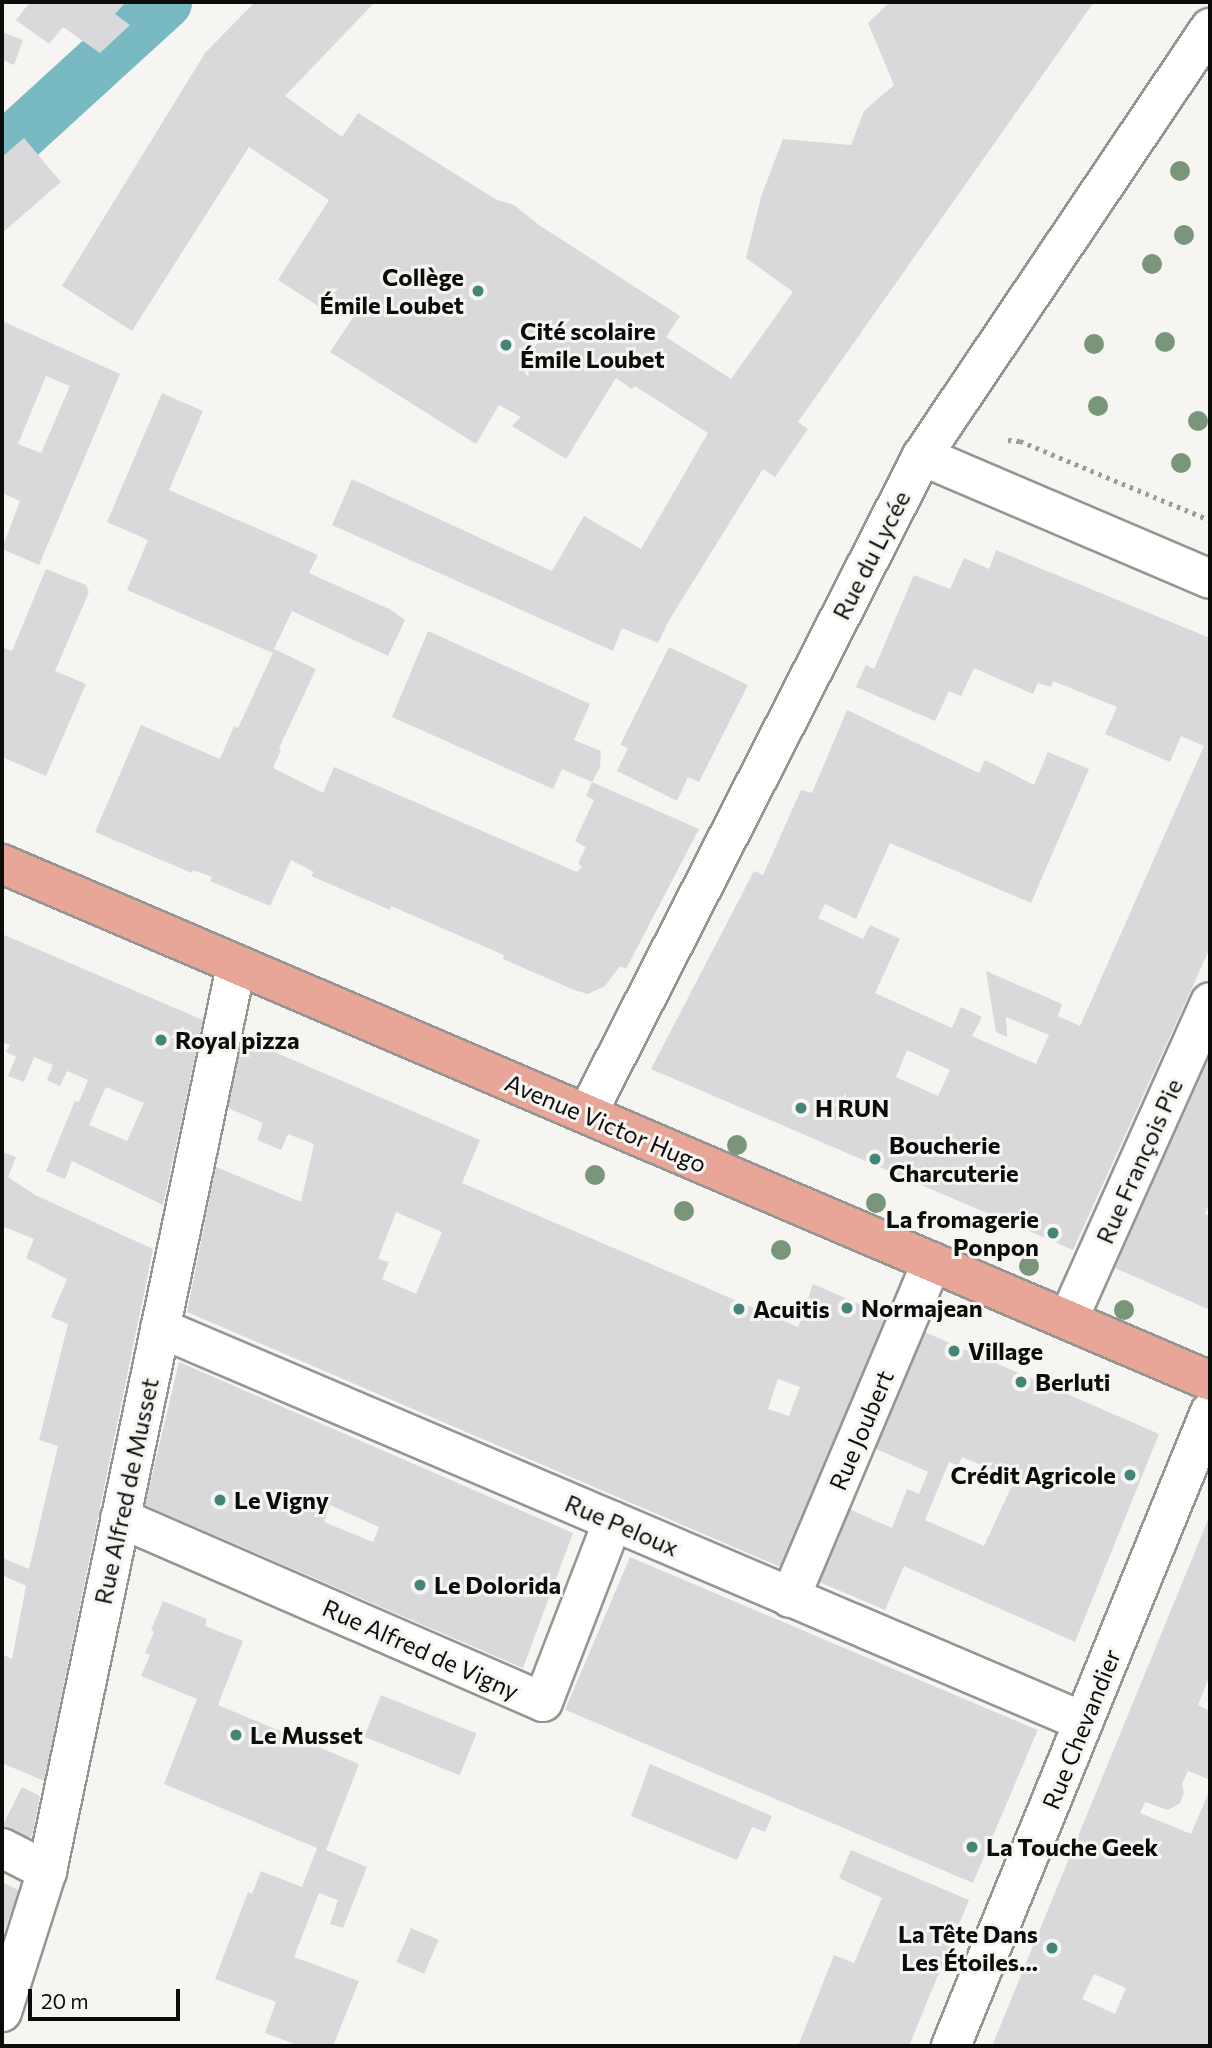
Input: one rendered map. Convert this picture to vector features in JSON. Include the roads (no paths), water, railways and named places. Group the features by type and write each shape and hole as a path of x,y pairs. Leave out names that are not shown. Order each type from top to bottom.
{"main road":[{"name":"Avenue Victor Hugo","path":"2,864 1210,1381"}],"street":[{"name":"Rue du Lycée","path":"587,1114 922,456 1210,28"},
{"path":"922,456 1210,579"},
{"name":"Rue Alfred de Musset","path":"2,2012 47,1871 236,966"},
{"name":"Rue François Pie","path":"1068,1320 1210,1002"},
{"name":"Rue Joubert","path":"790,1598 932,1262"},
{"name":"Rue Peloux","path":"160,1328 1084,1722"},
{"name":"Rue Chevandier","path":"951,2046 1210,1412"},
{"name":"Rue Alfred de Vigny","path":"120,1518 543,1702 613,1521"},
{"path":"2,1848 47,1871"}],"waterway":[{"path":"2,151 165,2"}],"place":[{"name":"Collège Émile Loubet","path":"478,291"},
{"name":"Cité scolaire Émile Loubet","path":"506,345"},
{"name":"Royal pizza","path":"161,1040"},
{"name":"H RUN","path":"801,1108"},
{"name":"Boucherie Charcuterie","path":"875,1159"},
{"name":"La fromagerie Ponpon","path":"1053,1233"},
{"name":"Normajean","path":"847,1308"},
{"name":"Acuitis","path":"739,1309"},
{"name":"Village","path":"954,1351"},
{"name":"Berluti","path":"1021,1382"},
{"name":"Crédit Agricole","path":"1130,1475"},
{"name":"Le Vigny","path":"220,1500"},
{"name":"Le Dolorida","path":"420,1585"},
{"name":"Le Musset","path":"236,1735"},
{"name":"La Touche Geek","path":"972,1847"},
{"name":"La Tête Dans Les Étoiles…","path":"1052,1948"}]}
